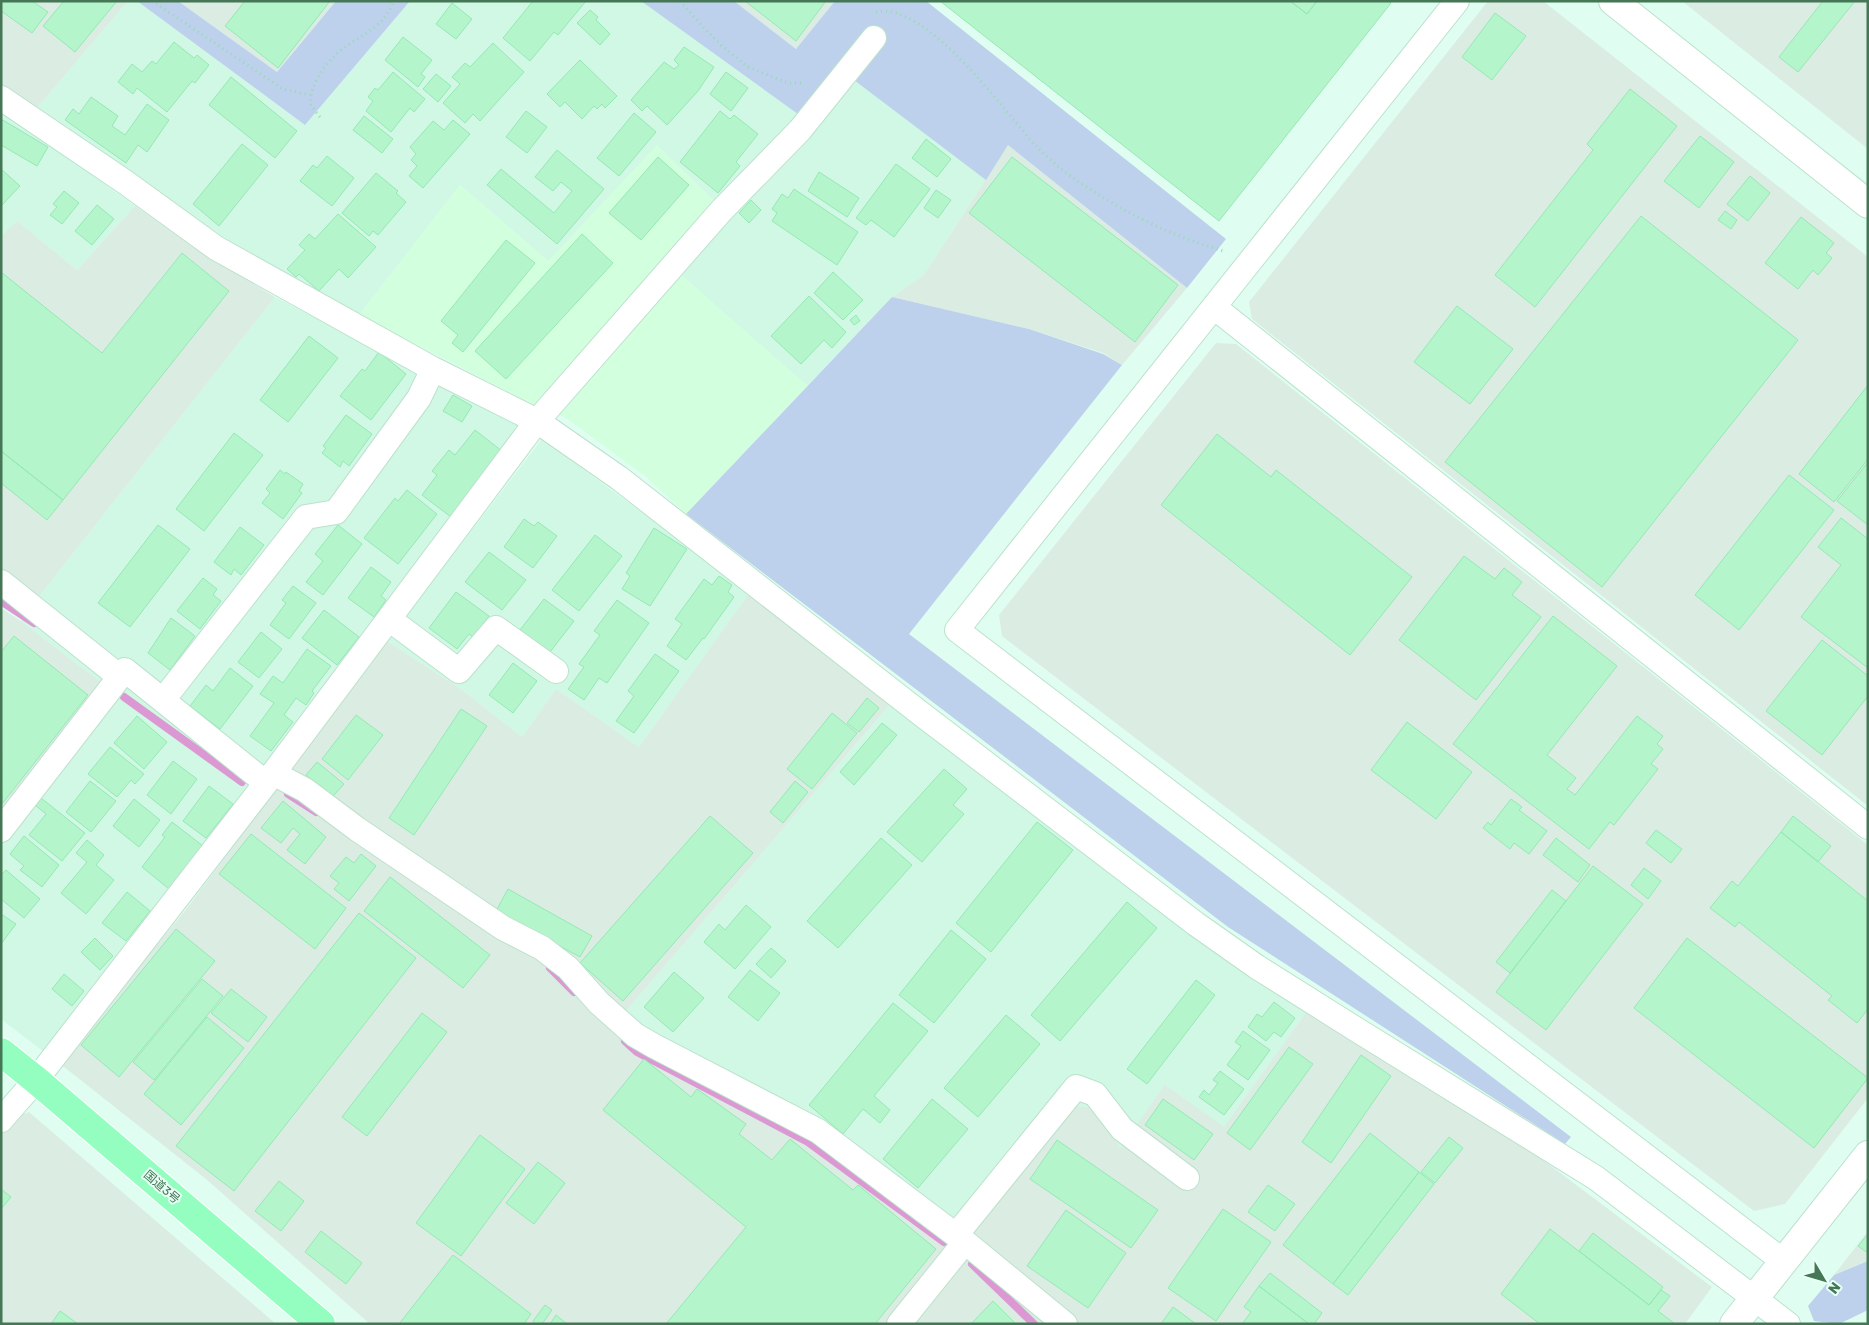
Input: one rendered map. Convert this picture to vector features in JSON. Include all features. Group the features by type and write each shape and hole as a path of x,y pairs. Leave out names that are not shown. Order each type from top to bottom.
{"highway":[{"name":"国道3号","path":"1,1052 321,1324"}],"street":[{"path":"1457,1 957,630 1783,1262"},
{"path":"1613,1 1868,204"},
{"path":"1,1120 36,1080 269,778 537,421 721,211 800,130 874,38"},
{"path":"1,98 125,182 216,248 433,369 537,421 619,478 920,713 1196,924 1257,967 1596,1178 1788,1324"},
{"path":"1214,306 1868,827"},
{"path":"163,700 306,516 336,512 419,398 433,369"},
{"path":"1,582 120,677"},
{"path":"389,619 459,671 496,628 556,671"},
{"path":"1,830 125,670 269,778 305,790 357,829 503,928 542,948 568,968 599,1003 635,1035 818,1131 961,1239 1065,1324"},
{"path":"899,1324 1076,1087 1095,1094 1122,1129 1187,1178"},
{"path":"1734,1324 1868,1155"}],"path":[{"path":"152,1 283,88 310,95"},
{"path":"320,117 310,104 313,84 330,61 346,46 382,22 392,8 394,1"},
{"path":"680,1 722,46 748,67 788,84 806,83"},
{"path":"874,13 881,10 894,9 911,14 933,29 966,62 1037,148 1065,172 1118,206 1163,230 1224,251"}],"shaded area":[{"path":"1,1 128,1 37,108 1,84"},
{"path":"128,1 137,1 305,125 410,1 641,1 802,117 873,30 1013,137 924,275 892,297 808,385 679,273 548,261 460,185 359,315 231,242 37,108"},
{"path":"137,1 178,1 277,72 336,1 410,1 305,125"},
{"path":"178,1 336,1 277,72"},
{"path":"641,1 734,1 796,49 835,1 926,1 1226,239 1187,288 1008,145 986,180 850,77 802,117"},
{"path":"734,1 835,1 796,49"},
{"path":"1488,1 1543,1 1868,257 1868,806 1252,319 1249,302"},
{"path":"1682,1 1868,1 1868,149 1697,13"},
{"path":"1,110 135,206 77,270 17,221 1,236"},
{"path":"657,145 719,205 679,273 808,385 686,514 645,476 566,418 520,398 359,315 460,185 548,261"},
{"path":"1008,145 1187,288 1122,365 1103,353 1029,329 892,297 924,275"},
{"path":"135,206 193,247 275,297 37,599 1,569 1,236 17,221 77,270"},
{"path":"275,297 516,422 521,436 44,1052 1,1019 1,815 102,683 21,621"},
{"path":"892,297 1029,329 1103,354 1122,365 909,634 1571,1137 1565,1144 1228,927 686,514"},
{"path":"1216,343 1236,344 1868,845 1868,1098 1785,1204 1754,1211 1002,636 999,615"},
{"path":"542,439 750,592 639,747 556,689 522,737 461,689 387,641"},
{"path":"750,592 892,702 613,1026 805,1138 945,1242 977,1229 1071,1105 1098,1109 1120,1148 1165,1085 1224,1127 1307,1011 1547,1163 1712,1287 1685,1324 370,1324 206,1179 59,1063 184,912 387,641 461,689 522,737 556,689 639,747"},
{"path":"1,608 102,683 1,815"},
{"path":"892,702 1307,1011 1224,1128 1120,1148 1098,1109 1071,1105 976,1229 945,1242 806,1138 613,1026"},
{"path":"29,1112 276,1324 1,1324 1,1133 13,1118"},
{"path":"1868,1231 1868,1261 1834,1275"},
{"path":"1868,1261 1868,1310 1839,1324 1814,1321 1808,1306 1834,1275"}],"building":[{"path":"1,1 32,1 48,12 32,33 1,11"},
{"path":"64,1 117,1 75,52 43,26"},
{"path":"245,1 330,1 278,68 225,26"},
{"path":"533,1 586,1 558,35 554,32 530,61 503,38"},
{"path":"745,1 826,1 796,41"},
{"path":"940,1 1290,1 1307,14 1317,1 1389,1 1391,3 1219,221"},
{"path":"1290,1 1317,1 1307,14"},
{"path":"1823,1 1855,1 1798,72 1779,57"},
{"path":"452,3 472,19 456,39 436,24"},
{"path":"590,10 598,17 596,20 610,34 600,45 577,23"},
{"path":"1495,13 1526,36 1492,80 1462,57"},
{"path":"403,37 432,60 421,74 425,77 418,87 385,60"},
{"path":"174,42 194,58 197,55 209,65 195,83 192,81 167,112 137,88 133,94 118,82 132,64 142,72 152,61 156,64"},
{"path":"493,43 524,72 480,121 473,114 465,123 443,103 460,84 452,77 465,63 470,67"},
{"path":"684,47 714,67 698,91 667,125 647,106 642,111 631,100 664,62 674,69 679,65 674,60"},
{"path":"580,60 617,96 605,108 602,104 597,109 594,106 582,119 565,102 560,107 547,94"},
{"path":"393,72 425,99 414,112 410,108 391,132 366,111 373,101 368,97 375,88 378,90"},
{"path":"726,72 748,88 731,111 710,94"},
{"path":"436,74 451,86 438,102 423,89"},
{"path":"231,77 297,131 275,158 209,105"},
{"path":"1630,89 1677,126 1535,307 1495,275 1593,150 1587,144"},
{"path":"91,97 118,116 112,126 125,135 147,104 169,120 147,152 138,145 126,163 65,120 73,109 79,114"},
{"path":"526,111 547,127 527,153 506,137"},
{"path":"720,111 730,119 734,115 758,134 736,162 740,166 718,193 680,162"},
{"path":"634,113 656,132 619,176 597,158"},
{"path":"364,116 393,139 382,153 353,130"},
{"path":"1,119 48,147 37,166 1,145"},
{"path":"453,120 470,134 423,188 409,176 417,166 411,160 416,154 410,147 433,121 444,130"},
{"path":"1700,136 1734,162 1699,208 1664,181"},
{"path":"926,139 951,159 937,177 912,158"},
{"path":"242,144 268,165 219,226 193,204"},
{"path":"557,150 604,189 557,244 487,185 501,169 554,213 572,191 561,182 553,191 535,177"},
{"path":"327,156 354,178 332,206 300,181 313,165 317,168"},
{"path":"658,157 689,185 641,240 609,213"},
{"path":"1012,157 1178,285 1135,342 969,213"},
{"path":"896,164 930,189 894,237 871,220 866,225 856,218"},
{"path":"1,169 20,186 1,206"},
{"path":"819,172 859,198 847,217 808,191"},
{"path":"376,173 398,191 396,193 406,202 378,235 373,231 369,236 342,213"},
{"path":"1750,176 1770,193 1748,221 1727,204"},
{"path":"794,189 858,232 837,265 772,221 777,213 772,209 782,194 788,198"},
{"path":"936,190 951,200 938,218 924,208"},
{"path":"64,191 79,203 62,224 50,215 57,207 53,204"},
{"path":"751,200 761,210 749,223 739,213"},
{"path":"97,205 114,219 92,245 75,231"},
{"path":"1725,211 1737,220 1731,229 1718,220"},
{"path":"338,214 376,247 348,278 339,269 319,291 299,274 296,277 287,269 305,250 299,245 309,234 315,239"},
{"path":"1641,216 1798,340 1602,587 1445,462"},
{"path":"1801,217 1834,243 1826,253 1832,258 1818,275 1813,270 1798,289 1765,263"},
{"path":"582,234 613,263 506,379 475,351"},
{"path":"506,240 535,263 463,352 452,343 458,335 441,321"},
{"path":"182,253 229,291 63,500 1,451 1,272 102,353"},
{"path":"833,272 863,300 843,320 814,293"},
{"path":"809,296 846,332 832,348 824,340 801,364 771,336"},
{"path":"1457,306 1513,349 1470,404 1414,362"},
{"path":"856,315 860,321 854,325 850,320"},
{"path":"309,336 338,358 288,422 260,400"},
{"path":"379,352 406,374 371,420 340,396 362,369 365,371"},
{"path":"1868,385 1868,459 1834,502 1799,474"},
{"path":"453,395 472,406 462,422 443,411"},
{"path":"346,415 372,434 349,466 343,461 340,467 322,453 326,448 323,446"},
{"path":"475,430 502,451 451,517 422,495 437,475 432,471 449,450 455,455"},
{"path":"234,433 263,455 204,531 176,509"},
{"path":"1217,434 1271,477 1276,470 1412,577 1350,655 1161,505"},
{"path":"1,451 63,500 47,520 1,483"},
{"path":"1868,462 1868,525 1837,501"},
{"path":"280,470 303,484 299,491 302,493 283,519 262,503 270,493 266,489"},
{"path":"1789,475 1834,510 1739,630 1695,595"},
{"path":"407,490 437,514 398,564 364,538 395,498 398,501"},
{"path":"1841,518 1868,539 1868,668 1801,617 1841,565 1818,547"},
{"path":"524,519 534,526 538,522 557,536 533,568 504,547"},
{"path":"158,525 190,549 130,627 98,603"},
{"path":"338,525 362,544 323,595 306,582 323,561 315,554"},
{"path":"240,527 264,545 241,575 234,569 231,575 214,562"},
{"path":"654,528 687,549 650,606 622,589 630,576 626,573"},
{"path":"595,535 622,556 579,611 552,590"},
{"path":"489,552 526,580 502,610 465,582"},
{"path":"1464,556 1495,579 1504,568 1522,582 1512,595 1541,617 1476,700 1399,640"},
{"path":"371,567 391,582 381,596 386,600 374,617 348,598"},
{"path":"719,576 732,585 728,592 734,597 704,639 686,660 667,646 682,624 675,619 704,579 712,585"},
{"path":"203,578 217,589 213,595 221,601 200,629 177,611"},
{"path":"293,586 316,603 289,639 270,625 286,603 282,600"},
{"path":"456,592 489,616 473,637 469,634 457,649 429,628"},
{"path":"544,599 574,621 550,652 520,630"},
{"path":"617,600 649,623 607,683 599,678 584,700 568,689 584,667 579,664 600,635 594,631"},
{"path":"324,610 359,637 337,665 302,638"},
{"path":"1553,616 1617,666 1547,755 1576,778 1567,789 1575,795 1637,716 1663,736 1657,744 1663,749 1651,764 1658,769 1614,825 1610,822 1589,849 1453,744"},
{"path":"171,618 195,636 170,670 148,653"},
{"path":"261,632 282,649 259,678 238,662"},
{"path":"14,636 88,695 2,804 1,652"},
{"path":"1822,640 1868,676 1868,696 1822,755 1766,711"},
{"path":"307,649 331,666 312,691 314,693 306,705 296,698 284,715 293,722 271,751 250,736 274,703 260,694 273,676 283,683"},
{"path":"655,654 679,671 634,733 616,721 634,696 628,691"},
{"path":"513,663 537,681 513,713 489,695"},
{"path":"230,668 253,686 220,729 190,706 206,685 213,691"},
{"path":"867,698 879,708 859,732 847,723"},
{"path":"461,709 487,726 414,835 389,818"},
{"path":"832,713 857,733 812,789 787,769"},
{"path":"356,715 383,735 348,780 322,759"},
{"path":"137,716 167,742 144,769 114,743"},
{"path":"1407,722 1472,772 1436,819 1371,770"},
{"path":"882,723 897,735 854,785 840,772"},
{"path":"110,747 144,774 135,784 131,780 117,797 88,774"},
{"path":"173,761 197,779 171,814 147,795"},
{"path":"317,762 344,784 333,796 306,775"},
{"path":"944,769 967,789 953,805 964,814 922,862 887,832"},
{"path":"90,781 116,801 91,832 66,812"},
{"path":"795,781 808,792 783,823 770,812"},
{"path":"209,786 233,804 206,838 183,821"},
{"path":"41,798 85,833 62,861 29,835 46,814 35,805"},
{"path":"134,799 160,820 139,847 113,826"},
{"path":"1511,799 1522,807 1519,810 1547,831 1529,854 1514,843 1510,849 1483,828 1488,822 1491,825"},
{"path":"283,801 326,837 305,864 287,850 300,834 293,828 281,843 261,828"},
{"path":"710,816 753,853 623,1001 580,963"},
{"path":"1793,816 1831,846 1818,862 1781,832"},
{"path":"172,822 203,846 169,889 142,867 165,837 162,835"},
{"path":"1037,822 1073,850 991,952 956,923"},
{"path":"1656,830 1682,849 1671,863 1646,843"},
{"path":"1781,832 1868,901 1868,1009 1857,1023 1828,1000 1832,996 1739,922 1735,927 1710,908 1732,881 1738,886"},
{"path":"251,834 346,908 315,949 219,874"},
{"path":"24,836 59,865 42,887 20,870 24,866 10,854"},
{"path":"881,838 912,865 838,948 807,921"},
{"path":"1556,838 1590,865 1578,882 1543,855"},
{"path":"87,840 104,855 96,865 114,880 86,914 61,893 87,862 76,853"},
{"path":"361,854 376,866 349,901 334,889 339,883 330,876 346,857 354,863"},
{"path":"1593,866 1643,904 1546,1030 1496,992"},
{"path":"1644,868 1661,881 1648,899 1631,885"},
{"path":"6,870 40,899 24,918 1,899 1,875"},
{"path":"390,877 490,955 463,988 364,911"},
{"path":"508,889 592,936 580,957 496,911"},
{"path":"1552,890 1566,901 1510,973 1496,962"},
{"path":"127,892 150,911 126,941 102,923"},
{"path":"1127,902 1157,928 1060,1041 1031,1015"},
{"path":"746,905 771,927 735,969 704,942 719,924 725,930"},
{"path":"359,913 416,958 234,1191 176,1146"},
{"path":"1,914 16,924 1,944"},
{"path":"176,929 215,961 119,1077 81,1045"},
{"path":"951,930 986,959 934,1023 899,995"},
{"path":"95,938 113,956 100,970 81,952"},
{"path":"1687,938 1868,1078 1814,1148 1634,1008"},
{"path":"771,948 786,961 771,978 756,964"},
{"path":"750,970 780,993 758,1021 728,997"},
{"path":"674,972 704,998 673,1032 644,1007"},
{"path":"64,974 84,991 72,1006 52,989"},
{"path":"202,979 223,996 154,1080 133,1062"},
{"path":"1196,980 1215,995 1147,1084 1127,1069"},
{"path":"231,989 267,1017 248,1042 211,1013"},
{"path":"1274,1002 1295,1018 1281,1037 1274,1032 1266,1041 1248,1027 1257,1014 1262,1017"},
{"path":"893,1003 928,1031 874,1096 890,1110 880,1123 863,1109 843,1134 809,1105"},
{"path":"422,1013 447,1032 367,1136 342,1117"},
{"path":"1006,1015 1040,1044 978,1117 944,1088"},
{"path":"207,1017 244,1048 181,1125 144,1094"},
{"path":"1243,1031 1270,1050 1248,1080 1227,1065 1241,1046 1235,1042"},
{"path":"1289,1047 1313,1064 1250,1150 1227,1133"},
{"path":"1361,1055 1391,1076 1331,1163 1302,1142"},
{"path":"644,1059 691,1097 697,1089 746,1124 739,1134 772,1160 790,1139 853,1190 858,1185 936,1249 875,1324 666,1324 746,1227 603,1110"},
{"path":"1220,1071 1244,1089 1224,1115 1199,1097 1204,1090 1209,1095 1218,1083 1213,1080"},
{"path":"932,1099 968,1129 918,1188 883,1159"},
{"path":"1163,1099 1213,1134 1194,1160 1145,1125"},
{"path":"1370,1133 1419,1172 1333,1284 1283,1245"},
{"path":"480,1135 525,1169 461,1256 416,1223"},
{"path":"1449,1137 1463,1148 1435,1183 1421,1172"},
{"path":"1057,1140 1158,1210 1131,1248 1030,1179"},
{"path":"538,1162 565,1183 534,1224 506,1203"},
{"path":"1419,1172 1434,1184 1348,1295 1333,1284"},
{"path":"279,1181 304,1201 281,1231 255,1211"},
{"path":"1268,1185 1295,1204 1275,1231 1248,1212"},
{"path":"1,1189 11,1197 1,1209"},
{"path":"1223,1209 1271,1242 1216,1321 1168,1288"},
{"path":"1066,1210 1126,1253 1088,1308 1027,1266"},
{"path":"1550,1229 1649,1305 1661,1290 1670,1296 1658,1311 1675,1324 1540,1324 1501,1294"},
{"path":"321,1231 362,1263 346,1284 305,1252"},
{"path":"1593,1233 1663,1287 1649,1305 1579,1251"},
{"path":"1868,1234 1868,1253 1858,1246"},
{"path":"453,1255 531,1314 524,1324 399,1324"},
{"path":"1270,1273 1322,1313 1314,1324 1309,1324 1259,1286"},
{"path":"1259,1286 1309,1324 1242,1324 1251,1312 1244,1307"},
{"path":"993,1301 1016,1324 971,1324"},
{"path":"545,1305 552,1310 542,1324 536,1324 533,1321"},
{"path":"1173,1307 1196,1324 1161,1324"},
{"path":"60,1311 78,1324 51,1324"},
{"path":"556,1315 567,1324 550,1324"}],"waterway":[{"path":"1,601 34,623"},
{"path":"124,697 242,782"},
{"path":"288,794 316,812"},
{"path":"550,968 574,992"},
{"path":"625,1041 637,1052 808,1142 944,1242"},
{"path":"972,1264 1034,1324"}]}
